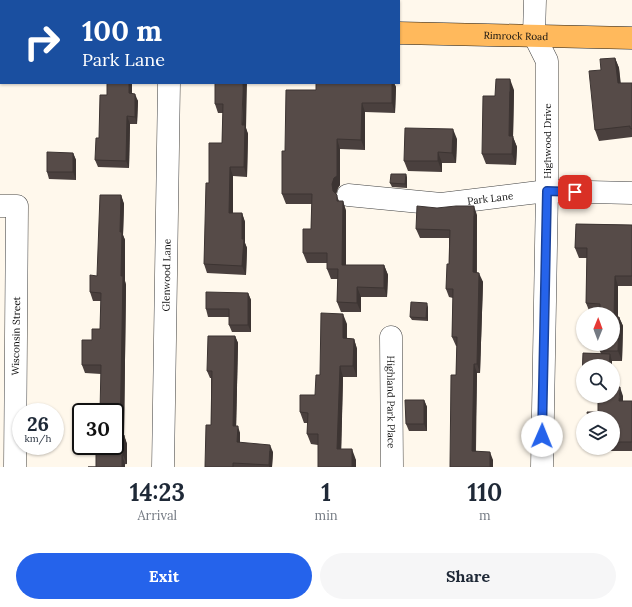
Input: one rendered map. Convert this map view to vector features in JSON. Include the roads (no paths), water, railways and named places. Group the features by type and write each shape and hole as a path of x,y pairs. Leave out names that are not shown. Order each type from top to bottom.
{"main road":[{"name":"Rimrock Road","path":"400,33 632,38"}],"street":[{"path":"534,35 535,0"},
{"name":"Highwood Drive","path":"534,35 547,61 547,191 542,467"},
{"name":"Glenwood Lane","path":"163,467 169,84"},
{"name":"Park Lane","path":"348,195 441,204 547,191 632,193"},
{"name":"Wisconsin Street","path":"9,206 8,343 15,467"},
{"name":"Highland Park Place","path":"391,337 392,467"}]}
